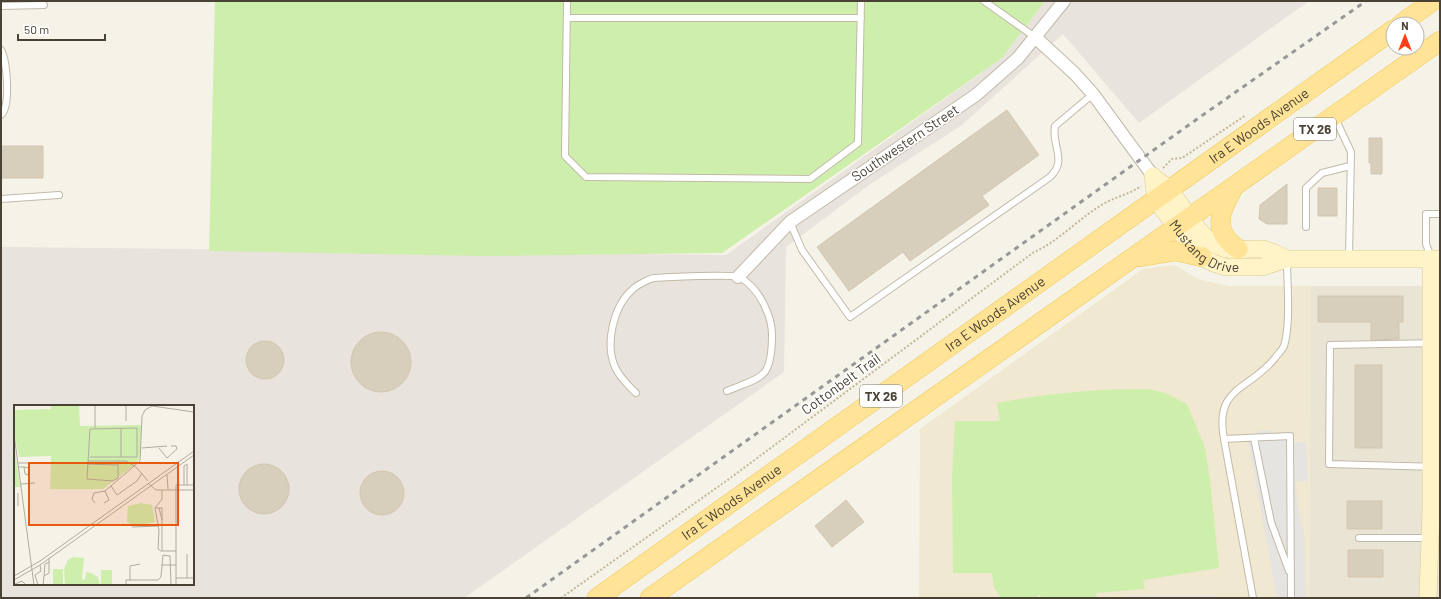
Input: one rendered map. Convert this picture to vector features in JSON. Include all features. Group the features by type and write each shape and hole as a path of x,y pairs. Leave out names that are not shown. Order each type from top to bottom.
{"main road":[{"path":"1412,16 1433,1"},
{"name":"Ira E Woods Avenue","path":"597,598 1385,36"},
{"name":"TX 26","path":"650,598 1184,223 1236,184 1440,41"},
{"name":"Mustang Drive","path":"1153,176 1163,195 1184,223 1202,257 1213,263 1226,267 1262,267 1287,258 1436,257"},
{"path":"1236,184 1225,203 1220,220 1220,229 1224,237 1238,250"},
{"name":"Mustang Drive","path":"1184,223 1216,245 1238,250 1263,249 1287,258"},
{"path":"1130,260 1176,251 1202,257"},
{"path":"1428,598 1435,562 1430,538 1436,467 1436,257"}],"street":[{"name":"Southwestern Street","path":"738,277 790,222 976,95 1018,58 1064,1"},
{"name":"Mustang Drive","path":"1035,37 1074,73 1093,94 1153,176"}],"lane":[{"path":"567,1 565,156 586,177 810,179 858,143 861,1"},
{"path":"984,1 1035,37"},
{"path":"1,6 44,5"},
{"path":"567,18 861,18"},
{"path":"1,50 7,82 7,101 4,113 1,115"},
{"path":"790,222 802,250 850,317 1050,177 1057,169 1058,164 1058,154 1054,136 1055,126 1093,94"},
{"path":"1334,116 1351,152 1349,258"},
{"path":"1306,226 1306,188 1322,173 1350,166"},
{"path":"1,199 60,195"},
{"path":"1436,257 1426,244 1426,214 1440,214"},
{"path":"1253,598 1224,439 1222,414 1226,402 1240,388 1270,364 1283,347 1286,324 1287,258"},
{"path":"636,393 623,381 615,367 610,346 616,312 633,289 653,279 679,276 738,277 755,290 765,306 773,332 772,360 763,376 727,391"},
{"path":"1436,342 1330,344 1329,464 1436,467"},
{"path":"1224,439 1290,436 1291,598"},
{"path":"1254,438 1271,522 1291,576"},
{"path":"1360,538 1430,538"}],"path":[{"name":"Cottonbelt Trail","path":"561,598 728,480 1034,252 1048,246 1099,206 1116,197 1135,192 1153,176"}],"shaded area":[{"path":"1045,1 1309,1 1139,123 1063,34 962,125 869,185 786,247 784,372 464,598 1,598 1,247 726,255 1002,58"},
{"path":"1174,265 1198,279 1229,286 1311,286 1309,598 919,598 920,429 1143,269"},
{"path":"1311,286 1440,286 1440,598 1309,598"},
{"path":"1260,431 1274,431 1274,438 1276,440 1279,439 1279,432 1294,432 1294,443 1306,442 1308,481 1296,481 1297,501 1304,533 1306,598 1277,598 1247,436"},
{"path":"1216,595 1216,598 1127,598 1127,596"}],"green space":[{"path":"215,1 1045,1 1002,58 722,253 483,256 209,251"},
{"path":"1148,389 1165,393 1187,404 1205,448 1210,480 1219,568 1143,580 1145,589 1096,593 1097,598 1041,598 1040,594 1035,598 1001,598 994,587 992,573 953,573 952,476 955,421 1000,421 997,403 1072,392"}],"building":[{"path":"1007,110 1039,155 982,196 989,205 910,261 903,252 849,291 817,247"},
{"path":"1369,138 1382,138 1382,174 1371,174 1371,163 1369,163"},
{"path":"1,146 43,146 43,178 1,178"},
{"path":"1287,184 1287,224 1267,224 1259,219 1260,205"},
{"path":"1318,188 1337,188 1337,216 1318,216"},
{"path":"1318,296 1403,296 1403,322 1399,322 1399,339 1371,340 1371,322 1318,322"},
{"path":"375,332 387,332 398,337 406,345 411,356 409,374 398,387 387,392 375,392 364,387 356,379 351,368 351,356 356,345 364,337"},
{"path":"261,341 269,341 279,346 283,353 283,367 279,374 269,379 261,379 251,374 249,371 246,364 246,356 251,346 254,344"},
{"path":"1355,365 1382,365 1382,448 1355,448"},
{"path":"264,464 278,468 285,475 289,489 285,503 278,510 264,514 250,510 243,503 239,489 243,475 250,468"},
{"path":"378,471 386,471 391,472 398,477 403,484 403,502 398,509 391,514 378,515 370,512 363,505 360,497 360,489 363,481 370,474"},
{"path":"846,500 864,522 832,547 815,526"},
{"path":"1347,501 1382,501 1382,529 1347,529"},
{"path":"1348,550 1383,550 1383,577 1348,577"}],"railway":[{"path":"526,598 1200,117 1366,1"}]}
